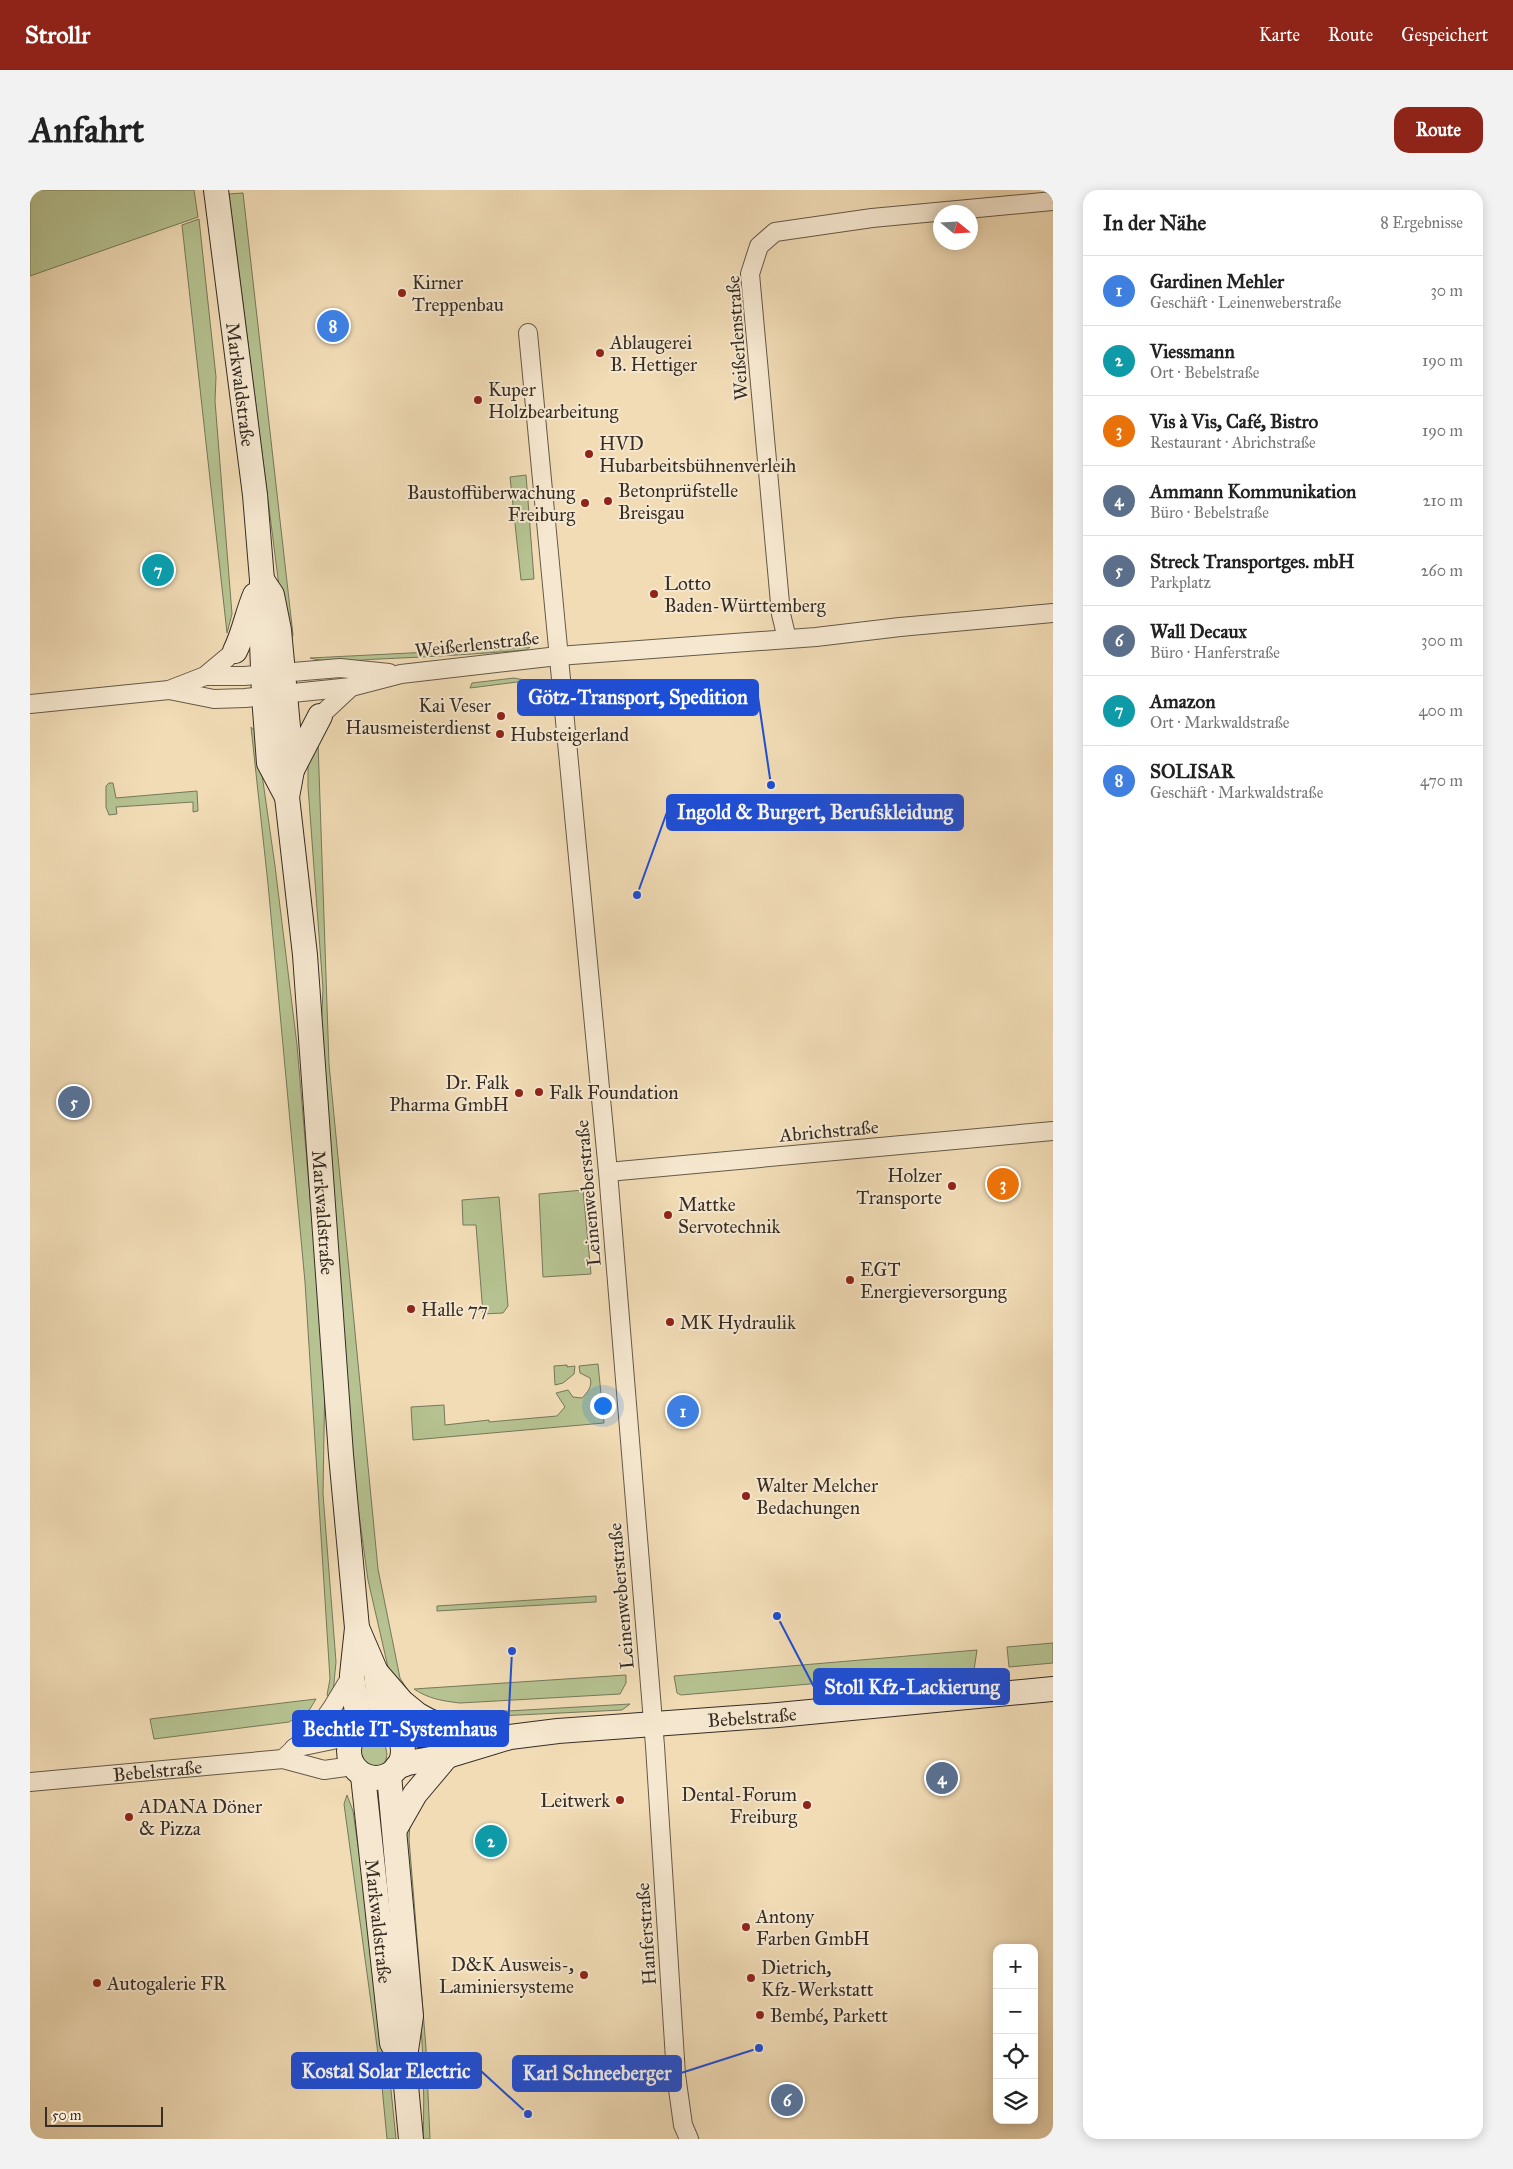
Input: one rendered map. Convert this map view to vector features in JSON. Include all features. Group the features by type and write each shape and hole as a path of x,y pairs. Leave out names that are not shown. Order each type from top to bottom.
{"main road":[{"name":"Markwaldstraße","path":"216,190 254,485 262,580 272,595 279,630 273,684 269,763 287,797"},
{"path":"235,651 244,633 248,610 262,580"},
{"name":"Markwaldstraße","path":"273,684 292,770 287,797 305,955 340,1445 357,1628 352,1674 356,1733"},
{"path":"292,770 320,716"},
{"name":"Markwaldstraße","path":"357,1628 376,1672 379,1704 390,1728"},
{"path":"376,1672 402,1702 418,1715 449,1732"},
{"name":"Bebelstraße","path":"390,1728 420,1735 449,1732 510,1737 654,1726 1053,1689"},
{"path":"378,1724 390,1728 402,1744 401,1760 393,1771 378,1778 358,1771 349,1757 349,1746 356,1733 368,1725 378,1724"},
{"name":"Bebelstraße","path":"393,1771 408,1763 447,1756 510,1737"},
{"path":"395,1829 415,1794 447,1756"},
{"name":"Markwaldstraße","path":"358,1771 392,2043 404,2064"},
{"name":"Markwaldstraße","path":"393,1771 395,1829 411,2016 404,2064 411,2139"}],"street":[{"name":"Weißerlenstraße","path":"787,639 782,614 750,274 759,246 775,232 872,218 1053,201"},
{"name":"Weißerlenstraße","path":"528,332 558,656"},
{"name":"Weißerlenstraße","path":"273,684 351,687 401,674 558,656 787,639 1053,613"},
{"path":"30,704 169,690 205,676 235,651"},
{"name":"Leinenweberstraße","path":"558,656 608,1172 654,1726"},
{"name":"Weißerlenstraße","path":"273,684 340,668 401,674"},
{"path":"205,676 273,684"},
{"path":"169,690 214,699 245,698 273,684"},
{"path":"320,716 351,687"},
{"name":"Abrichstraße","path":"608,1172 1053,1131"},
{"path":"288,1754 320,1724 352,1674"},
{"name":"Hanferstraße","path":"654,1726 676,2076 683,2125 689,2139"},
{"name":"Bebelstraße","path":"30,1782 288,1754 356,1733"},
{"name":"Bebelstraße","path":"288,1754 324,1770 358,1771"}],"green space":[{"path":"30,190 194,190 198,217 30,276"},
{"path":"243,193 293,635 291,640 280,594 229,194"},
{"path":"199,219 216,377 215,401 232,614 227,633 182,225"},
{"path":"526,475 534,579 521,580 510,477"},
{"path":"530,647 526,650 353,661 327,661 310,658"},
{"path":"514,678 535,682 539,686 517,682 470,688 472,683"},
{"path":"251,727 256,732 297,1045 325,1372 323,1494 336,1662 333,1693 329,1697 327,1695 330,1679 305,1282 268,884"},
{"path":"318,742 329,1064 378,1569 400,1678 407,1689 402,1693 390,1676 368,1580 358,1507 319,1075 323,989 308,787 308,753"},
{"path":"109,783 113,783 116,798 197,791 198,811 193,812 193,802 116,807 117,814 109,815 106,807 106,786"},
{"path":"583,1190 591,1274 543,1277 539,1194"},
{"path":"499,1197 508,1306 503,1313 483,1314 476,1225 463,1225 462,1200"},
{"path":"598,1364 604,1423 413,1440 411,1407 444,1405 445,1425 557,1416 565,1407 556,1393 568,1390 573,1397 582,1398 589,1389 591,1381 590,1378 580,1373 579,1366"},
{"path":"567,1365 567,1367 575,1366 574,1374 563,1383 555,1385 554,1366"},
{"path":"596,1596 596,1602 437,1611 437,1606"},
{"path":"1053,1643 1053,1663 1009,1667 1007,1647"},
{"path":"977,1650 974,1670 681,1695 677,1693 674,1676"},
{"path":"626,1675 626,1683 620,1694 460,1703 436,1699 414,1689"},
{"path":"316,1699 310,1709 289,1722 154,1739 150,1719"},
{"path":"630,1704 622,1710 457,1718 441,1716 427,1707 456,1714"},
{"path":"371,1738 382,1743 387,1754 382,1765 371,1770 360,1765 355,1754 360,1743"},
{"path":"347,1795 353,1811 386,2041 396,2139 387,2139 381,2076 344,1804"},
{"path":"410,1824 409,1839 426,2048 430,2139 423,2139 424,2102 421,2028 405,1842 406,1827"}],"place":[{"name":"Kirner Treppenbau","path":"402,293"},
{"name":"SOLISAR","path":"333,326"},
{"name":"Ablaugerei B. Hettiger","path":"600,353"},
{"name":"Kuper Holzbearbeitung","path":"478,400"},
{"name":"HVD Hubarbeitsbühnenverleih","path":"589,454"},
{"name":"Betonprüfstelle Breisgau","path":"608,501"},
{"name":"Baustoffüberwachung Freiburg","path":"585,503"},
{"name":"Amazon","path":"158,570"},
{"name":"Lotto Baden-Württemberg","path":"654,594"},
{"name":"Kai Veser Hausmeisterdienst","path":"501,716"},
{"name":"Hubsteigerland","path":"500,734"},
{"name":"Götz-Transport, Spedition","path":"771,785"},
{"name":"Ingold & Burgert, Berufskleidung","path":"637,895"},
{"name":"Falk Foundation","path":"539,1092"},
{"name":"Dr. Falk Pharma GmbH","path":"519,1093"},
{"name":"Streck Transportges. mbH","path":"74,1102"},
{"name":"Vis à Vis, Café, Bistro","path":"1003,1184"},
{"name":"Holzer Transporte","path":"952,1186"},
{"name":"Mattke Servotechnik","path":"668,1215"},
{"name":"EGT Energieversorgung","path":"850,1280"},
{"name":"Halle 77","path":"411,1309"},
{"name":"MK Hydraulik","path":"670,1322"},
{"name":"Gardinen Mehler","path":"683,1411"},
{"name":"Walter Melcher Bedachungen","path":"746,1496"},
{"name":"Stoll Kfz-Lackierung","path":"777,1616"},
{"name":"Bechtle IT-Systemhaus","path":"512,1651"},
{"name":"Ammann Kommunikation","path":"942,1778"},
{"name":"Leitwerk","path":"620,1800"},
{"name":"Dental-Forum Freiburg","path":"807,1805"},
{"name":"ADANA Döner & Pizza","path":"129,1817"},
{"name":"Viessmann","path":"491,1841"},
{"name":"Antony Farben GmbH","path":"746,1927"},
{"name":"D&K Ausweis-, Laminiersysteme","path":"584,1975"},
{"name":"Dietrich, Kfz-Werkstatt","path":"751,1978"},
{"name":"Autogalerie FR","path":"97,1983"},
{"name":"Bembé, Parkett","path":"760,2015"},
{"name":"Karl Schneeberger","path":"759,2048"},
{"name":"Wall Decaux","path":"787,2100"},
{"name":"Kostal Solar Electric","path":"528,2114"}]}
